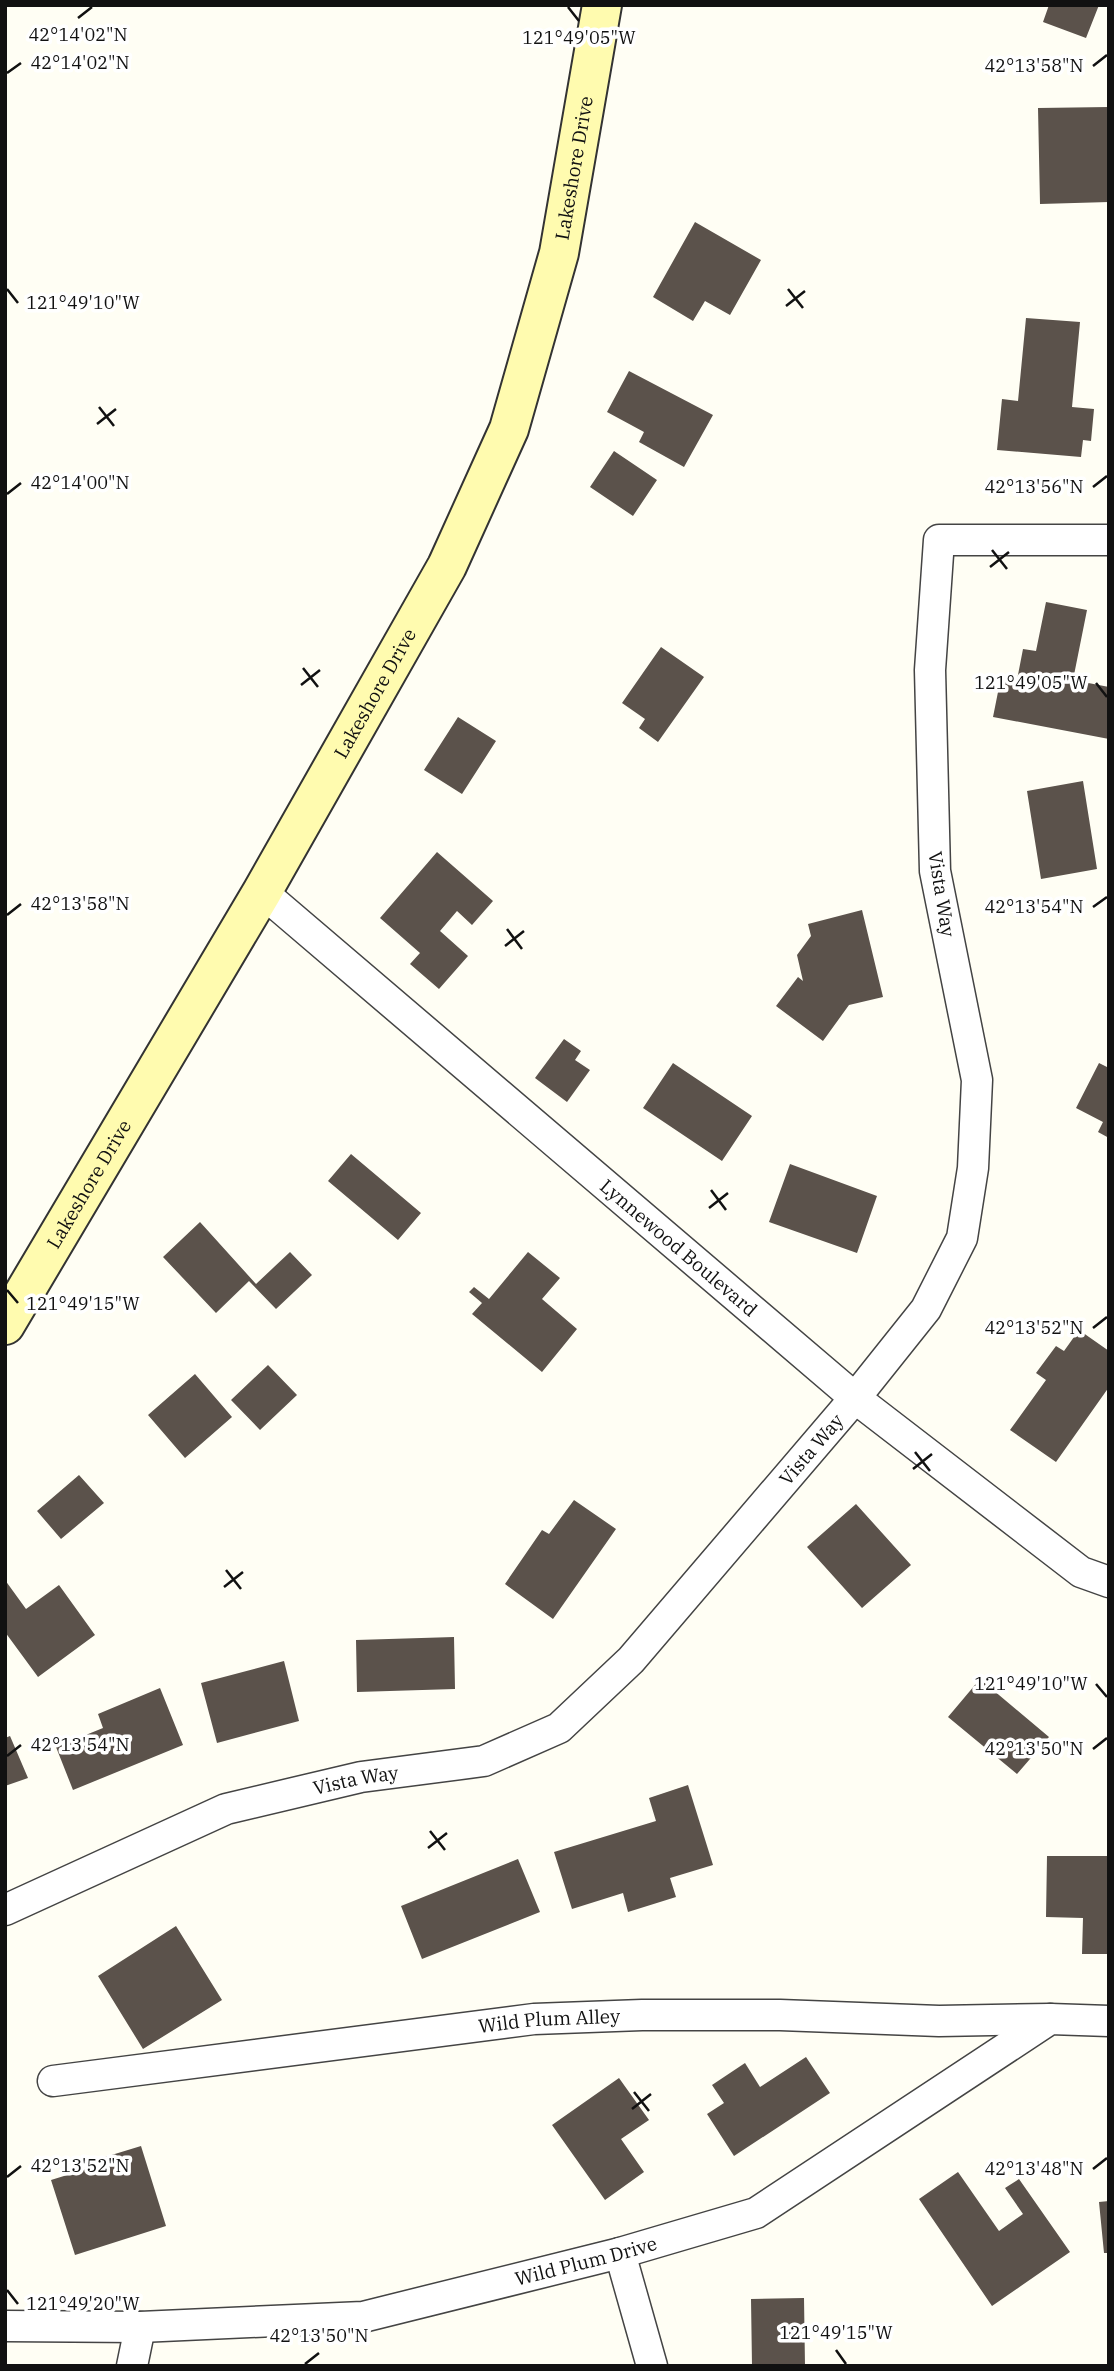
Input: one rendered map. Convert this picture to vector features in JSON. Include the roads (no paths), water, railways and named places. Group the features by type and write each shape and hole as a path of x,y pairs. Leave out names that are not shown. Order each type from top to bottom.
{"main road":[{"name":"Lakeshore Drive","path":"5,1325 262,892 447,566 509,429 559,253 602,5"}],"street":[{"name":"Vista Way","path":"5,1910 226,1809 361,1777 484,1761 559,1728 631,1660 855,1398 926,1309 962,1238 973,1168 977,1080 935,871 930,670 939,540 1109,540"},
{"name":"Lynnewood Boulevard","path":"262,892 855,1398 1081,1572 1109,1582"},
{"name":"Wild Plum Alley","path":"53,2081 534,2019 642,2015 780,2015 939,2021 1050,2019"},
{"path":"1050,2019 1109,2021"},
{"name":"Wild Plum Drive","path":"5,2326 140,2327 363,2317 620,2253 756,2213 1050,2019"},
{"path":"620,2253 652,2366"},
{"path":"132,2366 140,2327"}]}
